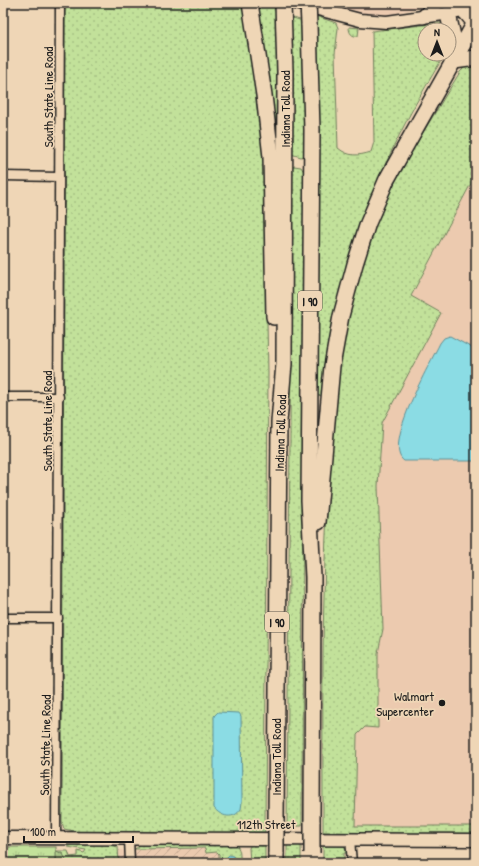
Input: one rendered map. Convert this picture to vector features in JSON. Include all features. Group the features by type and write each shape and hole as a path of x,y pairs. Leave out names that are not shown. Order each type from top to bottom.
{"highway":[{"name":"Indiana Toll Road","path":"308,3 312,130 309,500 313,577 312,858"},
{"path":"251,5 271,157 275,365 279,422"},
{"name":"Indiana Toll Road","path":"276,858 279,422 284,364 284,10"},
{"path":"457,36 466,17"},
{"path":"457,50 466,17"},
{"path":"457,61 476,58"},
{"path":"313,577 332,366 341,316 355,264 368,223 387,179 409,137 453,62"}],"main road":[{"path":"423,17 437,3"}],"street":[{"name":"South State Line Road","path":"56,838 60,3"},
{"path":"295,3 349,18 373,22 387,22 423,17 466,17 476,4"},
{"path":"3,176 60,177"},
{"path":"3,397 59,397"},
{"path":"3,618 58,618"},
{"name":"112th Street","path":"3,838 476,840"},
{"path":"129,838 130,863"},
{"path":"350,839 352,863"}],"shaded area":[{"path":"331,3 430,3 423,7 388,15 369,15 332,8"},
{"path":"476,174 476,826 355,826 357,735 365,727 378,728 378,653 383,629 378,486 382,423 441,313 411,297"},
{"path":"205,848 206,853 217,852 219,854 219,863 119,863 119,850"}],"green space":[{"path":"65,3 244,3 262,127 264,169 268,373 265,832 199,834 90,834 64,829 62,822"},
{"path":"256,3 278,5 278,143 275,143"},
{"path":"316,16 336,23 338,28 335,54 338,148 346,153 354,155 371,152 374,142 372,31 417,26 417,62 440,62 412,111 391,153 363,220 341,289 326,360 322,396 317,395 319,171"},
{"path":"290,17 303,21 305,156 301,157 291,154"},
{"path":"349,27 359,28 358,36 351,34"},
{"path":"476,62 476,174 411,296 441,313 382,423 378,486 383,629 378,653 378,728 365,727 357,735 355,826 476,826 476,835 323,832 323,656 326,524 337,387 346,326 361,265 371,235 400,172 460,72 468,64"},
{"path":"294,166 301,167 304,172 302,826 287,826 292,169"},
{"path":"234,843 239,849 240,863 219,863 219,854 217,852 206,853 205,848 135,849 140,845"},
{"path":"252,843 265,843 265,863 250,863 249,848"},
{"path":"287,843 301,843 301,863 287,863"},
{"path":"323,843 344,845 347,853 344,853 344,863 323,863"},
{"path":"67,844 104,844 118,847 119,863 67,863 63,854 56,851 68,851 70,857 78,856 78,851 84,853 86,850 68,847"},
{"path":"3,847 56,847 56,863 3,863"},
{"path":"56,851 63,854 67,863 56,863"}],"water":[{"path":"450,336 476,350 476,461 404,461 399,452 399,439 403,422 410,404 440,343 444,338"},
{"path":"218,712 239,713 241,716 242,802 241,809 235,815 231,816 220,814 214,808 214,716"},
{"path":"229,855 233,856 236,863 225,863 226,858"}],"place":[{"name":"Walmart Supercenter","path":"442,703"}]}
